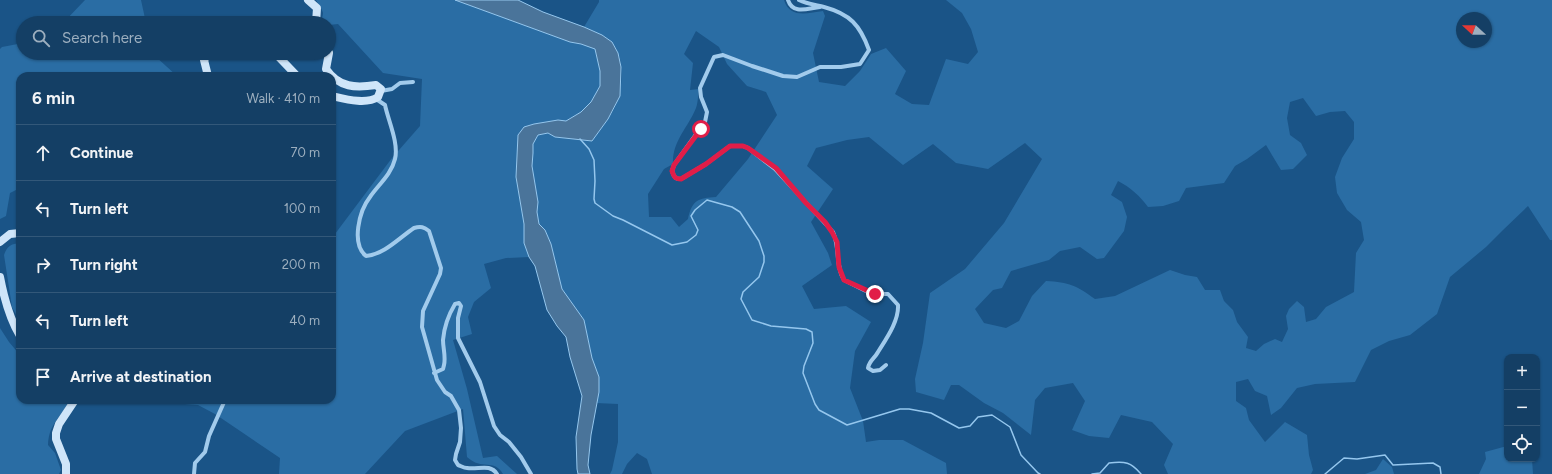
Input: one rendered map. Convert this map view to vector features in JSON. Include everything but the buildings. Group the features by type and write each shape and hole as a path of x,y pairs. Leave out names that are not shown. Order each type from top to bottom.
{"main road":[{"path":"308,0 317,8 316,16"},
{"path":"204,60 207,72"},
{"path":"282,60 293,72"},
{"path":"328,60 326,69 329,72"},
{"path":"336,79 339,82 349,86 359,88 376,85 379,86 378,96 355,100 336,97"},
{"path":"0,242 10,234 16,233"},
{"path":"0,277 6,305 16,329"},
{"path":"66,474 66,464 56,439 56,433 59,424 72,404"}],"street":[{"path":"788,0 793,8 801,10 824,7"},
{"path":"799,0 841,12 850,18 864,36 870,50 860,64 841,67 820,67 797,77 783,76 723,55 714,57 700,88 701,97 707,112 705,122 674,165 672,171 673,176 677,179 681,179 706,164 730,146 743,146 748,148 776,168 806,203 825,222 832,232 837,242 839,267 844,280 872,294 888,294 898,305 892,328 877,355 870,362 868,368 873,371 880,370 886,366"},
{"path":"413,82 400,83 378,96 385,105 396,148 396,157 390,173 366,202 358,230 359,247 362,253 366,256 374,256 381,253 414,228 424,227 429,231 441,268 440,274 423,311 422,327 436,380 445,392 454,400 459,410 461,428 460,442 455,460 458,465 468,469 490,468 495,470 497,474"},
{"path":"434,373 442,369 444,365 443,339 445,330 451,310 455,304 459,303 461,306 458,318 458,338 480,382 494,426 500,435 521,457 531,474"},
{"path":"194,474 195,463 205,452 209,436 223,404"}],"shaded area":[{"path":"85,0 141,0 144,16 70,16"},
{"path":"316,0 455,0 570,42 595,48 600,71 600,86 591,102 581,112 566,121 558,120 534,124 524,127 518,135 516,177 524,224 524,243 529,257 506,258 484,264 491,288 474,302 468,317 472,334 453,340 467,389 483,458 497,456 517,474 503,474 499,469 492,465 478,463 467,457 463,409 405,431 365,474 279,474 280,458 215,414 198,405 185,404 336,404 336,233 392,158 420,126 422,79 383,73 338,24 336,24 336,16 323,16 321,8"},
{"path":"455,0 518,0 543,12 602,35 612,42 618,53 621,67 620,96 608,119 592,141 555,137 548,133 538,135 533,144 532,166 538,202 537,212 539,224 545,230 551,244 562,289 584,320 592,358 599,377 599,392 591,435 588,465 590,474 578,474 576,437 582,396 570,357 566,337 547,310 535,266 529,257 524,243 524,224 516,177 518,135 524,127 558,120 566,121 581,112 591,102 600,86 600,71 595,49 570,42"},
{"path":"599,0 784,0 787,6 795,12 806,13 823,11 825,16 813,53 819,82 845,86 860,71 871,54 886,48 906,71 895,94 912,104 929,105 946,59 968,64 978,52 971,29 962,13 946,0 1552,0 1552,240 1550,240 1528,206 1486,247 1450,277 1437,314 1410,335 1389,341 1371,350 1355,382 1315,384 1297,388 1281,408 1271,415 1267,396 1255,391 1248,379 1236,382 1236,401 1246,408 1249,420 1265,442 1285,422 1307,435 1309,455 1313,470 1311,474 1168,474 1164,465 1173,444 1152,422 1121,415 1109,438 1089,436 1072,430 1085,401 1073,383 1045,388 1035,400 1031,435 1003,413 984,403 959,385 951,385 944,400 916,392 915,379 923,343 930,293 965,269 1004,223 1042,159 1025,143 988,169 956,163 933,144 903,165 869,137 847,140 816,148 807,166 833,189 811,222 828,253 832,265 802,286 814,309 846,306 871,322 855,351 850,388 863,421 866,442 879,440 903,440 946,463 947,474 652,474 647,459 637,453 627,464 622,474 610,474 618,442 618,404 596,403 599,392 599,377 592,358 584,320 562,289 551,244 545,230 539,224 537,212 538,202 532,166 533,144 538,135 548,133 555,137 592,141 607,120 618,100 622,73 616,48 611,42 598,33 584,27","holes":["696,31 719,47 727,64 747,86 766,92 777,115 748,159 716,197 700,199 697,201 694,204 688,219 679,227 671,217 649,217 648,194 664,169 673,164 675,148 697,106 699,89 690,90 693,63 684,54","1303,98 1316,116 1330,112 1345,111 1354,122 1354,139 1342,158 1335,177 1337,193 1347,210 1361,222 1364,240 1356,253 1354,292 1326,307 1316,319 1306,322 1304,307 1297,301 1289,309 1286,316 1288,329 1282,342 1275,339 1264,344 1256,351 1246,348 1248,337 1237,322 1233,310 1224,301 1220,290 1205,290 1197,277 1170,270 1115,296 1095,299 1083,291 1067,284 1046,281 1032,296 1019,321 1006,328 984,323 975,309 993,290 1002,288 1011,271 1049,260 1060,251 1080,247 1097,259 1104,258 1124,231 1127,217 1122,202 1111,195 1118,181 1134,192 1148,207 1163,206 1179,201 1186,188 1224,183 1235,166 1266,145 1281,170 1293,169 1307,155 1301,143 1290,135 1287,118 1290,102"]},
{"path":"16,44 16,60 159,60 173,72 16,72 16,190 10,193 6,216 0,219 0,49 2,47"},
{"path":"16,244 16,314 12,307 4,255 6,249"},
{"path":"0,328 16,350 16,404 67,404 53,425 48,445 55,453 61,470 59,474 0,474"},
{"path":"1504,447 1504,462 1532,462 1533,474 1479,474 1486,459 1485,452"},
{"path":"1383,459 1392,467 1394,474 1365,474 1376,470"}],"waterway":[{"path":"580,139 589,149 594,160 595,203 613,216 672,245 687,242 696,235 698,230 691,216 695,210 707,200 732,207 740,212 759,241 764,256 764,262 759,277 743,292 741,299 752,320 771,326 806,329 812,332 813,343 804,366 803,373 815,404 819,410 847,425 900,409 931,413 959,428 970,426 978,417 992,415 1010,427 1021,455 1040,474"},
{"path":"1325,474 1344,458 1357,459 1385,455 1393,465 1433,463 1440,467 1441,474"},
{"path":"1092,474 1100,473 1109,463 1119,462 1124,462 1131,465 1141,474"}],"route":[{"path":"701,129 674,165 672,171 673,176 677,179 681,179 706,164 730,146 743,146 748,148 776,168 792,188 825,222 837,242 839,267 844,280 869,293 875,294"}]}
